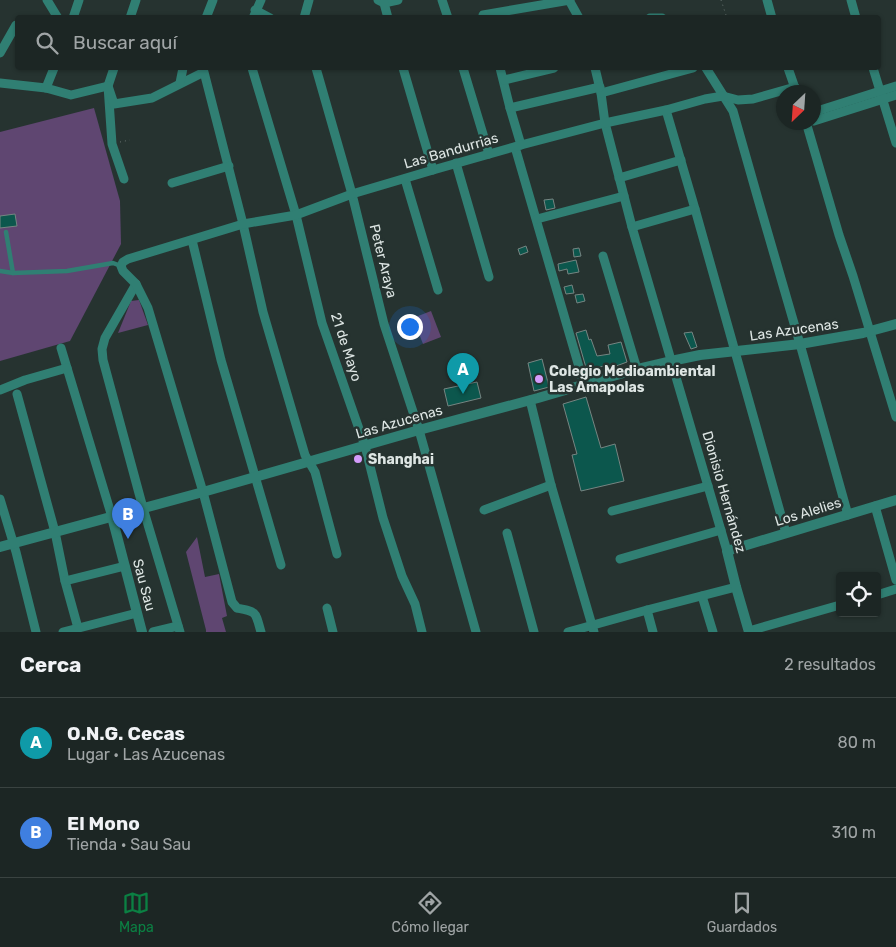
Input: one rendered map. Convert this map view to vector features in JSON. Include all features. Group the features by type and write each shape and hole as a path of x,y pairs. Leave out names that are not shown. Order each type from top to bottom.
{"street":[{"path":"47,0 56,15"},
{"path":"74,15 80,0"},
{"path":"131,15 136,0"},
{"path":"207,15 213,0"},
{"path":"254,14 261,0"},
{"path":"305,15 308,0"},
{"path":"387,15 381,2 398,0"},
{"path":"442,0 447,15"},
{"path":"483,14 569,0 577,15"},
{"path":"767,0 771,15"},
{"path":"851,0 855,15"},
{"path":"0,53 15,27"},
{"path":"46,88 53,70"},
{"path":"113,70 108,86 112,144 124,179"},
{"path":"180,83 183,70"},
{"name":"21 de Mayo","path":"253,70 296,215 322,323 365,446 383,518 422,632"},
{"name":"Peter Araya","path":"317,70 352,194 384,324 419,430 476,632"},
{"path":"404,70 433,170"},
{"path":"464,70 489,154"},
{"path":"501,70 537,218 584,384"},
{"path":"504,80 546,70"},
{"name":"Dionisio Hernández","path":"595,70 605,123 632,228 749,631"},
{"path":"510,108 600,90 685,70"},
{"path":"707,70 733,112 848,515"},
{"path":"789,70 793,85"},
{"path":"874,70 896,143"},
{"path":"108,86 114,104 152,98 204,72 264,312 302,446 308,462 315,472 337,554"},
{"path":"0,83 46,88 71,95 108,86"},
{"path":"821,118 881,95 896,86"},
{"name":"Las Bandurrias","path":"121,266 128,259 243,224 296,215 352,194 456,163 605,123 723,96 738,100 753,100 776,95"},
{"path":"821,110 881,95 896,95"},
{"path":"666,110 786,533"},
{"path":"811,130 839,235 896,417"},
{"path":"619,178 681,160"},
{"path":"456,163 489,277"},
{"path":"172,183 229,166"},
{"path":"405,179 438,290"},
{"path":"537,218 624,196"},
{"path":"632,228 695,209"},
{"path":"192,240 221,360 281,565"},
{"path":"603,256 637,369"},
{"path":"121,266 123,271 136,284 148,308 203,492 232,602 236,608 251,610 254,613 260,632"},
{"path":"136,284 105,338 102,349 103,360 179,629 153,632"},
{"name":"Las Azucenas","path":"0,547 203,492 671,360 800,344 870,331 896,324"},
{"path":"60,348 112,517"},
{"path":"0,390 25,380 67,368"},
{"path":"17,394 55,532 65,581 78,628"},
{"path":"530,400 551,485 593,629"},
{"path":"484,510 551,485"},
{"path":"612,511 708,486"},
{"path":"0,499 36,632"},
{"name":"Los Alelies","path":"727,551 896,500"},
{"path":"874,506 896,580"},
{"name":"Sau Sau","path":"112,517 142,632"},
{"path":"620,559 721,530"},
{"path":"507,533 534,632"},
{"path":"65,581 125,566"},
{"path":"568,632 593,629 647,610 736,587"},
{"path":"881,594 896,589"},
{"path":"702,596 712,632"},
{"path":"749,631 836,606"},
{"path":"327,608 333,632"},
{"path":"647,610 653,632"},
{"path":"63,632 137,613"}],"lane":[{"path":"6,232 13,273"},
{"path":"0,271 13,273 67,270 112,262 121,266"}],"path":[{"path":"721,0 726,15"}],"shaded area":[{"path":"94,108 120,201 121,244 70,341 0,361 0,132"},
{"path":"139,300 148,325 118,333 131,301"},
{"path":"431,311 441,337 423,344 413,318"},
{"path":"197,537 205,577 219,574 227,616 222,618 226,632 206,632 186,552"}],"building":[{"path":"553,199 555,208 546,210 544,200"},
{"path":"15,214 17,226 0,228 0,216"},
{"path":"526,246 528,252 520,255 518,249"},
{"path":"579,248 581,256 574,257 573,249"},
{"path":"576,260 579,272 568,274 567,269 559,271 558,264"},
{"path":"572,285 574,293 566,294 564,287"},
{"path":"583,294 585,301 577,303 575,295"},
{"path":"586,330 597,356 610,354 608,345 621,342 627,362 608,369 607,365 587,371 576,333"},
{"path":"692,332 697,347 691,349 684,333"},
{"name":"Colegio Medioambiental Las Amapolas","path":"542,359 549,387 534,391 528,363"},
{"path":"477,382 481,398 448,406 444,389"},
{"path":"586,397 601,448 615,444 624,481 581,491 572,455 577,454 563,404"}],"place":[{"name":"Colegio Medioambiental Las Amapolas","path":"539,379"},
{"name":"O.N.G. Cecas","path":"463,394"},
{"name":"Shanghai","path":"358,459"},
{"name":"El Mono","path":"128,539"}]}
